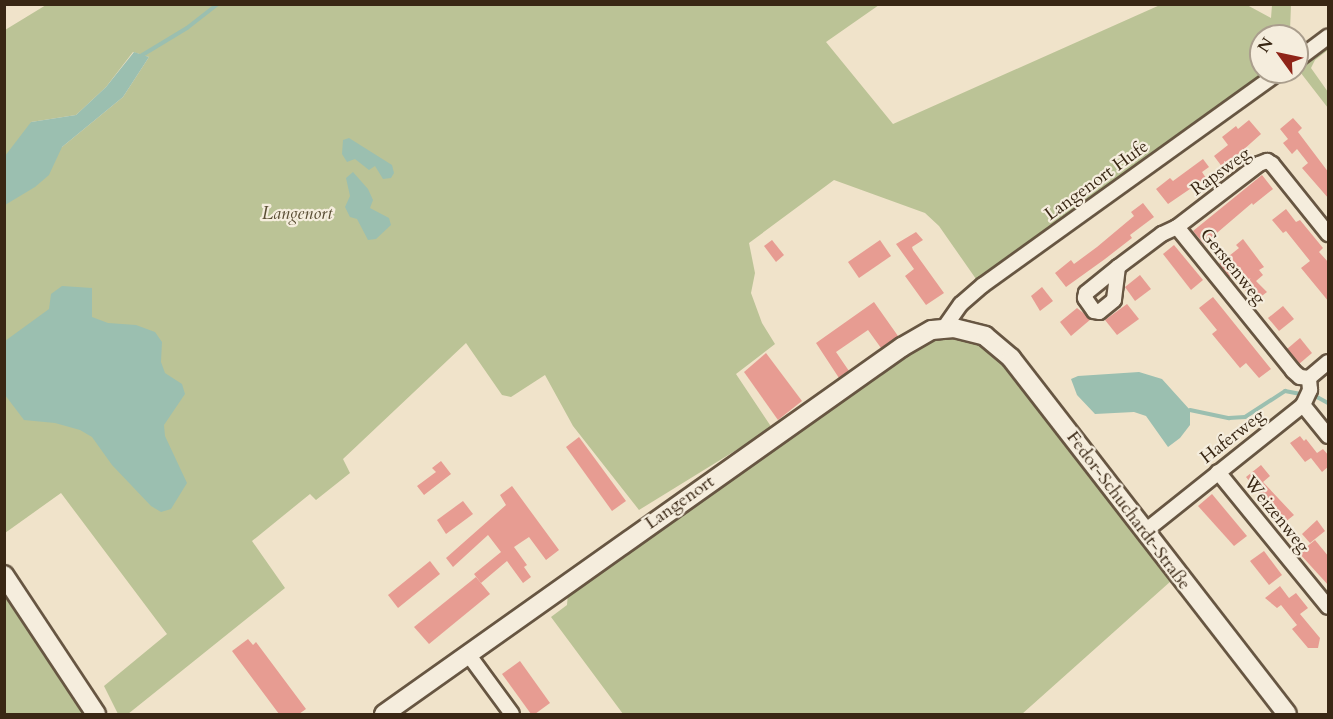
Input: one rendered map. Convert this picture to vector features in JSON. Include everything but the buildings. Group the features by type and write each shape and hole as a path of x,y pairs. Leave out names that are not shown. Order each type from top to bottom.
{"street":[{"path":"1309,52 1329,38"},
{"name":"Langenort Hufe","path":"949,328 961,304 983,285 1262,84"},
{"name":"Rapsweg","path":"1177,227 1267,161 1272,164 1329,234"},
{"name":"Gerstenweg","path":"1119,267 1162,234 1177,227 1293,371 1309,378"},
{"name":"Fedor-Schuchardt-Straße","path":"949,328 970,330 999,345 1287,714"},
{"name":"Langenort","path":"384,714 902,347 920,336 949,328"},
{"path":"1329,362 1309,378 1310,390 1303,405 1329,436"},
{"name":"Haferweg","path":"1144,532 1303,405"},
{"name":"Weizenweg","path":"1218,472 1329,607"},
{"path":"4,575 96,714"},
{"path":"468,654 512,714"}],"green space":[{"name":"Langenort","path":"46,5 879,5 826,42 893,124 1160,5 1247,5 1271,18 1272,5 1291,5 1290,24 1249,24 1249,84 1266,84 983,289 939,226 925,213 834,180 749,243 755,273 751,293 762,323 775,344 736,374 772,428 639,510 573,426 545,375 511,397 502,395 466,343 343,459 350,473 316,500 310,494 252,541 285,588 128,714 118,714 104,686 167,634 61,493 5,533 5,30","holes":["133,52 149,57 123,97 62,147 25,153 31,122 76,115 106,87"]},
{"path":"1328,28 1328,50 1315,60 1311,68 1328,92 1328,108 1309,83 1309,42"},
{"path":"947,334 982,343 1001,357 1171,581 1022,714 623,714 551,617 567,605 568,593 923,341"},
{"path":"5,591 15,610 24,618 84,714 4,714"}],"shaded area":[{"path":"134,52 149,57 123,97 62,147 49,175 35,187 5,205 5,156 31,122 76,115 106,87"},
{"path":"349,138 392,165 394,173 391,178 383,179 375,166 369,170 355,159 347,162 342,154 343,140"},
{"path":"353,172 368,189 373,200 370,208 389,218 391,225 376,239 368,240 357,219 350,217 345,207 350,196 346,178"},
{"path":"62,286 92,288 92,317 108,323 136,325 155,332 162,342 161,362 165,373 182,384 185,394 164,425 165,436 187,483 171,509 161,512 151,506 112,465 92,437 80,430 55,423 24,420 5,395 5,341 49,309 51,294"},
{"path":"1139,372 1162,379 1190,410 1190,425 1180,438 1168,447 1146,416 1134,412 1095,414 1077,395 1071,379 1078,376"}],"waterway":[{"path":"139,57 187,28 218,4"},
{"path":"1190,410 1229,418 1245,417 1285,391 1317,397 1328,403"}]}
